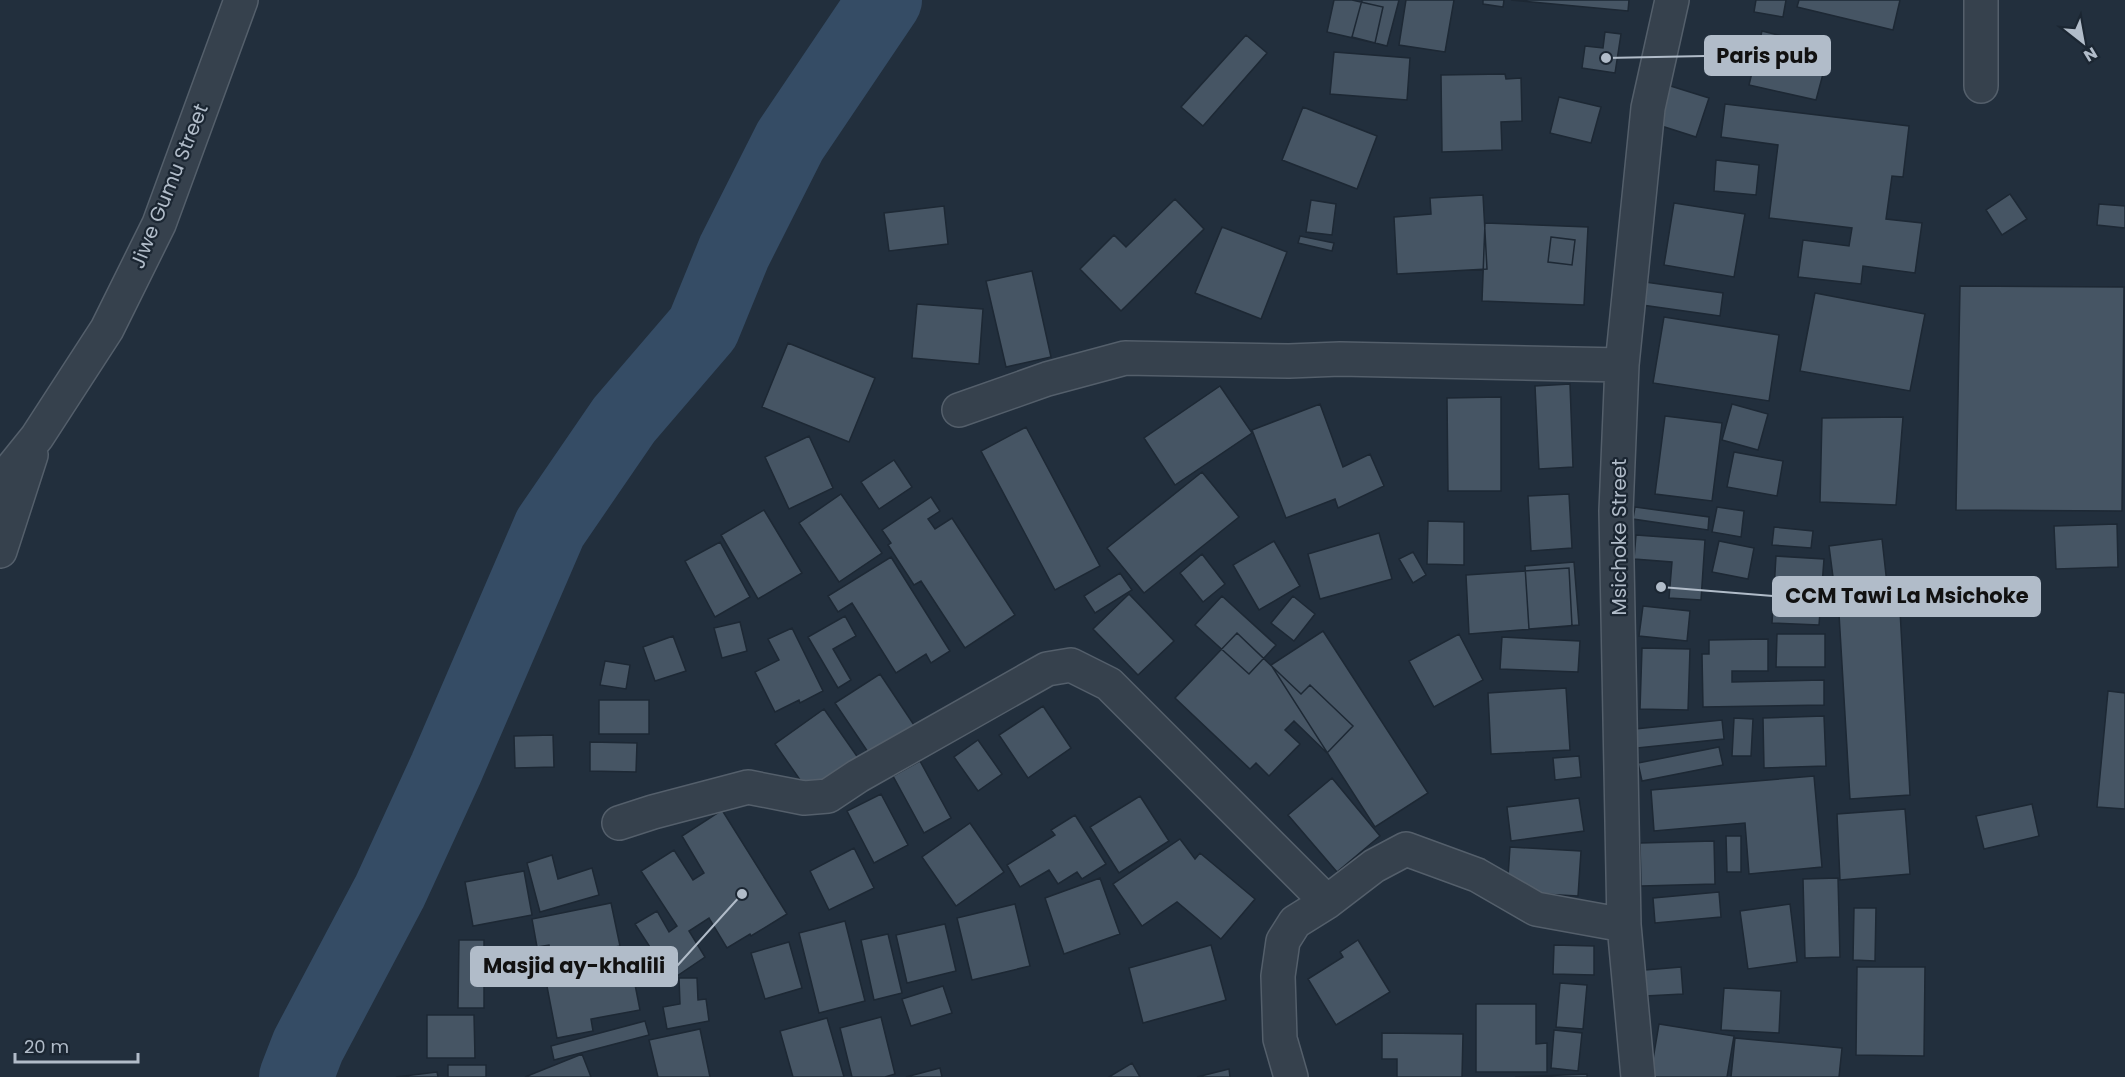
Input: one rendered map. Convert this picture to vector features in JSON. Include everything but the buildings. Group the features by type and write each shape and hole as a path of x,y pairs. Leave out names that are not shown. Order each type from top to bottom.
{"street":[{"name":"Jiwe Gumu Street","path":"0,483 37,437 107,329 159,224 241,0"},
{"name":"Msichoke Street","path":"1638,1077 1624,925 1616,511 1622,365 1648,108 1672,0"},
{"path":"1981,0 1981,86"},
{"path":"959,410 1047,379 1125,358 1278,361 1340,358 1622,365"},
{"path":"0,551 37,437"},
{"path":"619,823 747,787 804,798 828,796 858,776 1047,669 1071,665 1109,684 1326,902"},
{"path":"1291,1077 1280,1039 1278,976 1283,941 1295,922 1374,866 1406,849 1477,875 1536,909 1624,925"}],"waterway":[{"path":"296,1077 308,1046 390,891 446,769 550,528 624,420 703,328 734,252 790,141 885,0"}],"place":[{"name":"Paris pub","path":"1606,58"},
{"name":"CCM Tawi La Msichoke","path":"1661,587"},
{"name":"Masjid ay-khalili","path":"742,894"}]}
